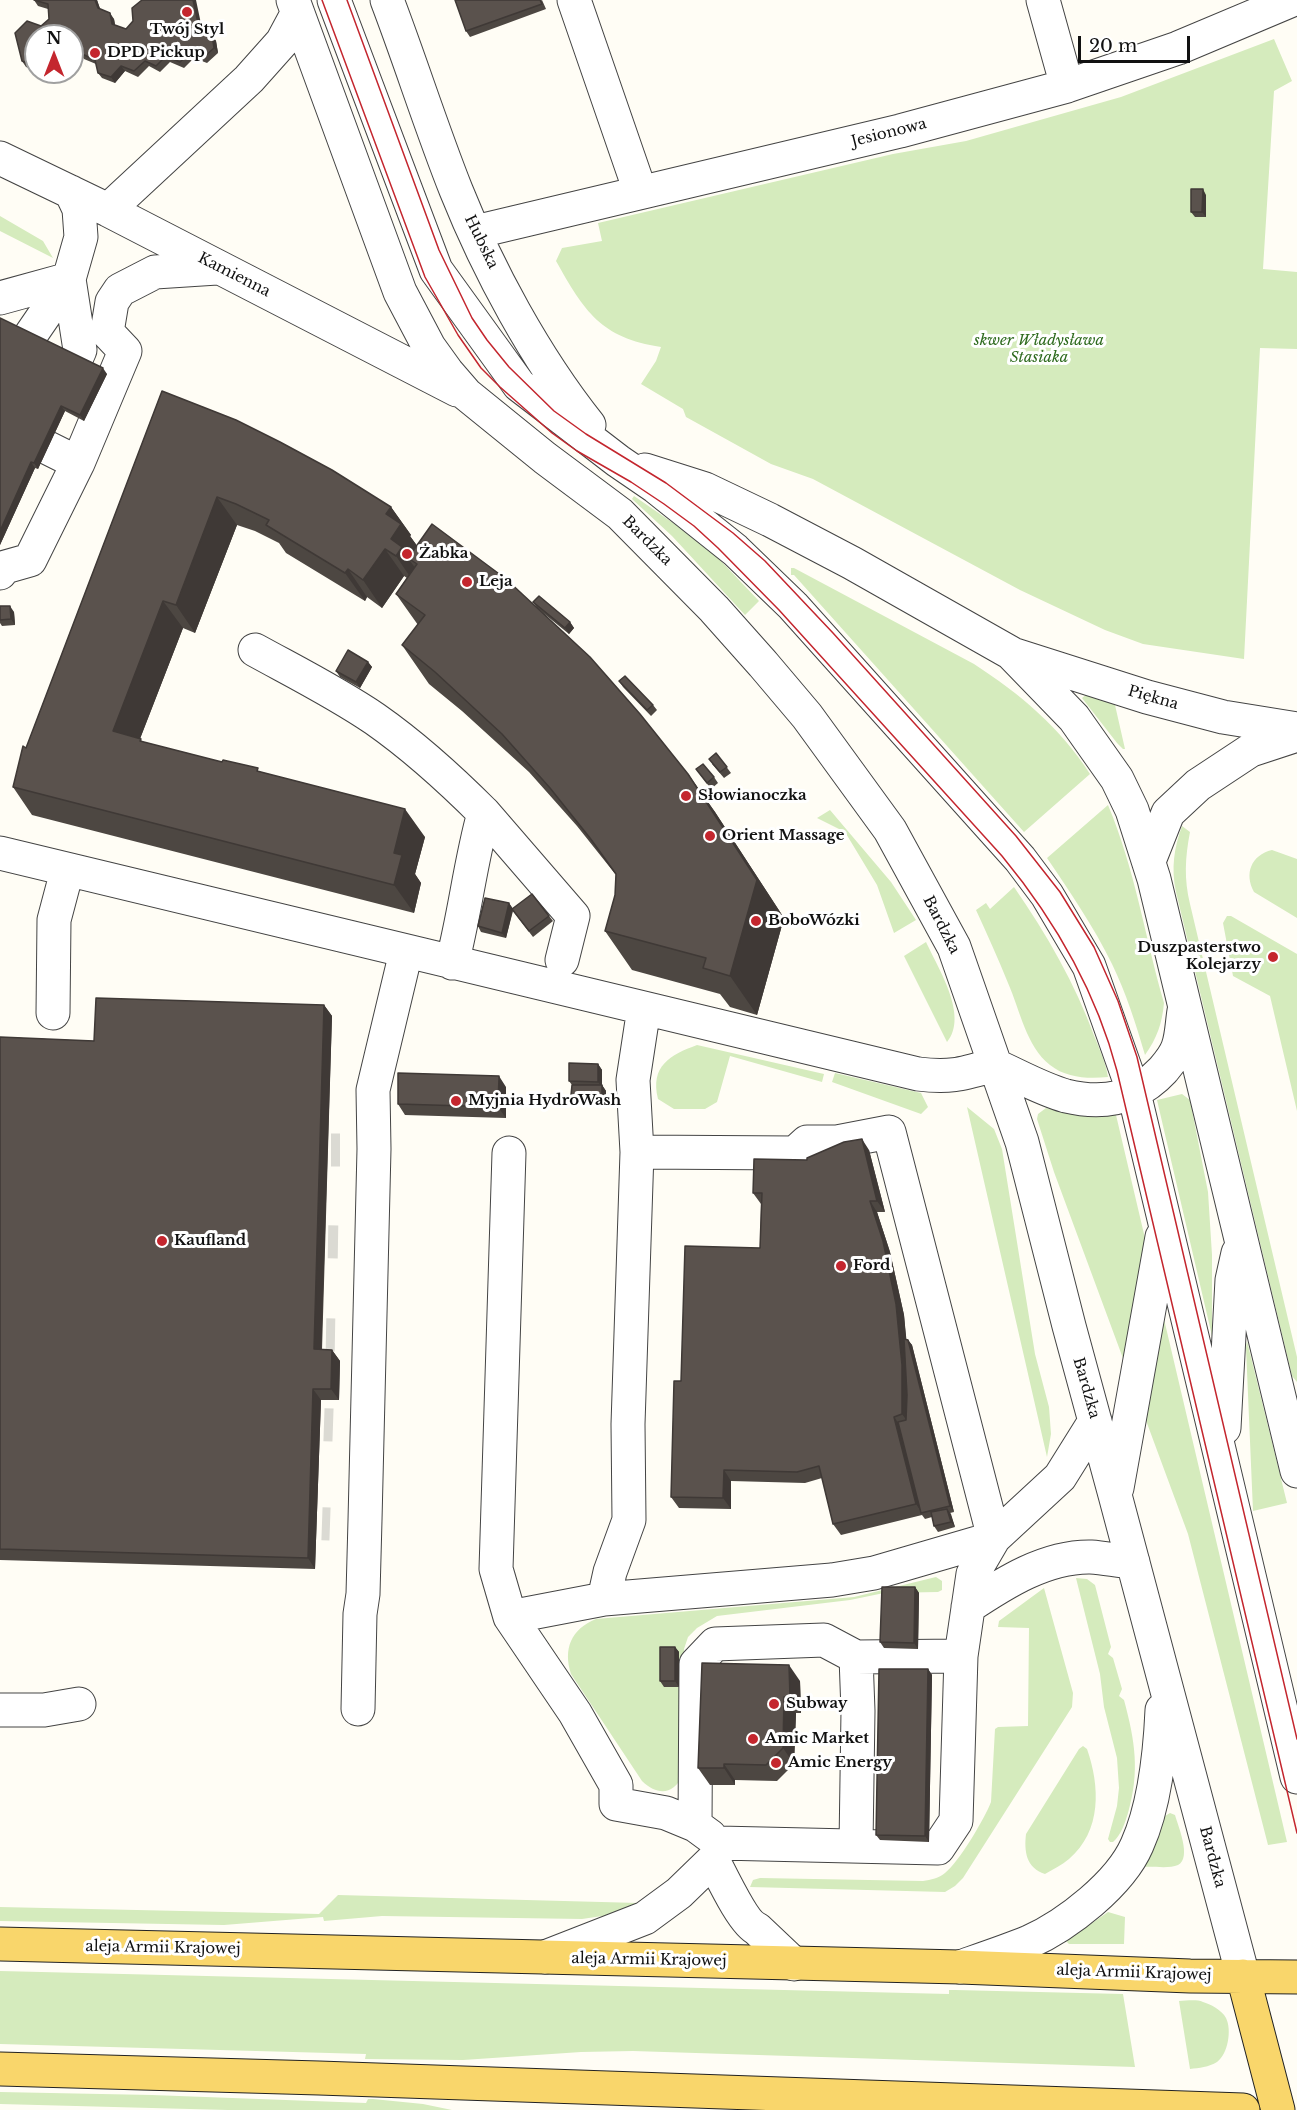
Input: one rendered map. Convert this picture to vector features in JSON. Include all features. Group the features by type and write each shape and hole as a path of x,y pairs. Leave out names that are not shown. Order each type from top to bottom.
{"main road":[{"name":"aleja Armii Krajowej","path":"0,1944 1297,1977"},
{"name":"Bardzka","path":"1243,1976 1278,2110"},
{"path":"0,2069 662,2100 1243,2110"}],"street":[{"path":"334,0 436,270 519,385 618,461 656,487 735,550 793,606 1020,859 1047,895 1089,966 1134,1094 1297,1777"},
{"name":"Hubska","path":"387,0 456,190 475,232 537,349 571,402 618,461"},
{"path":"574,0 640,192"},
{"path":"1043,0 1066,86"},
{"name":"Jesionowa","path":"475,232 900,131 1066,86 1178,48 1272,4"},
{"path":"108,210 249,80 282,42 295,7"},
{"path":"295,7 400,292 429,347 466,394 618,461 724,497 852,563 1011,653 1074,718 1117,779 1132,810 1149,861 1242,1239 1289,1406 1297,1471"},
{"name":"Kamienna","path":"0,158 108,210 466,394"},
{"path":"31,332 69,279 81,237 79,209 71,192"},
{"path":"125,351 107,332 112,302 120,290 155,272 219,268"},
{"path":"0,298 69,279"},
{"path":"69,279 78,354"},
{"path":"0,311 31,332 78,354 125,351"},
{"path":"1,570 30,560 78,463 125,351"},
{"name":"Bardzka","path":"466,394 545,458 620,514 714,609 807,716 890,830 943,924 958,958 1022,1142 1068,1326 1243,1976"},
{"path":"48,447 78,463"},
{"path":"255,650 329,690 377,720 445,774 484,813 573,916 562,960"},
{"name":"Piękna","path":"1011,653 1139,695 1223,717 1297,729"},
{"path":"1149,861 1168,813 1198,785 1251,750 1297,735"},
{"path":"452,963 484,813"},
{"path":"0,853 67,871 350,936 406,952 918,1074 943,1077 994,1065 1065,1095 1085,1099 1108,1099 1134,1094 1152,1082 1177,1050 1184,1003"},
{"path":"52,1013 54,920 67,871"},
{"path":"358,1709 360,1614 363,1594 374,1090 406,952"},
{"path":"604,1599 610,1572 629,1520 628,1424 637,1152 633,1080 644,1008"},
{"path":"637,1152 795,1153 807,1142 837,1142 889,1132 994,1538"},
{"path":"509,1153 496,1569 510,1617 575,1713 615,1785 616,1804 666,1813 709,1843 938,1848 956,1821 961,1656 973,1574 994,1538 1060,1477 1095,1421"},
{"path":"1115,1495 1164,1221"},
{"path":"1231,1499 1224,1430 1232,1280 1242,1239"},
{"path":"510,1617 604,1599 832,1581 874,1573 994,1538"},
{"path":"968,1607 999,1587 1056,1561 1091,1557 1133,1562"},
{"path":"795,1964 752,1927 741,1910 709,1843 696,1664 715,1644 824,1640 856,1657 961,1656"},
{"path":"856,1657 858,1711 856,1845"},
{"path":"960,1967 1031,1941 1071,1917 1104,1890 1127,1861 1137,1846 1152,1798 1160,1754 1164,1676"},
{"path":"6,1710 44,1710 79,1704"},
{"path":"858,1711 892,1711"},
{"path":"925,1712 959,1713"},
{"path":"858,1745 891,1746"},
{"path":"924,1746 958,1747"},
{"path":"858,1780 891,1781"},
{"path":"923,1782 956,1783"},
{"path":"545,1957 645,1918 679,1893 709,1843"}],"green space":[{"name":"skwer Władysława Stasiaka","path":"1274,39 1292,81 1274,91 1263,269 1297,272 1297,349 1260,348 1244,659 1143,644 1105,630 1020,590 813,479 771,464 686,417 683,409 641,384 656,361 661,347 623,337 596,319 576,294 556,261 562,248 602,241 598,223 893,154 966,141 1121,97"},
{"path":"0,216 43,241 53,258 0,231"},
{"path":"634,496 676,525 720,560 759,601 745,615 672,536 632,499"},
{"path":"791,568 991,675 1052,726 1090,774 1024,832 794,575 791,575"},
{"path":"1087,694 1115,705 1125,749 1117,743 1082,698"},
{"path":"1108,805 1133,878 1164,1003 1158,1030 1145,1055 1122,986 1112,964 1090,923 1047,858"},
{"path":"830,810 891,882 916,920 894,933 877,885 845,832 817,818"},
{"path":"1182,826 1190,832 1186,868 1188,895 1297,1357 1297,1382 1292,1376 1176,892 1174,858"},
{"path":"1272,850 1297,859 1297,918 1254,892 1251,885 1250,872 1254,861"},
{"path":"1014,887 1049,941 1069,979 1101,1052 1108,1077 1078,1077 1063,1073 1042,1057 1029,1038 976,910 986,903 990,909"},
{"path":"1227,916 1231,916 1297,954 1297,1111 1270,996 1233,976 1223,923"},
{"path":"926,942 944,978 953,1006 955,1019 953,1031 947,1042 904,956"},
{"path":"697,1045 824,1074 822,1082 730,1056 717,1102 705,1109 674,1109 658,1099 657,1078 664,1063 678,1053"},
{"path":"835,1073 921,1093 928,1107 921,1114 832,1082"},
{"path":"1182,1094 1190,1100 1208,1192 1212,1255 1212,1336 1157,1100"},
{"path":"967,1107 994,1129 1002,1149 1035,1354 1049,1407 1051,1434 1047,1457"},
{"path":"1046,1108 1081,1116 1116,1115 1287,1842 1268,1845 1188,1534 1054,1172 1037,1119 1038,1114"},
{"path":"1247,1341 1287,1503 1253,1511 1246,1348"},
{"path":"936,1577 942,1581 942,1590 938,1592 884,1593 850,1600 717,1616 697,1628 688,1637 684,1649 683,1775 670,1790 659,1791 642,1781 571,1674 568,1656 571,1641 580,1628 596,1619 854,1597"},
{"path":"1076,1578 1087,1579 1095,1585 1111,1647 1108,1654 1113,1658 1122,1689 1119,1696 1124,1700 1135,1756 1132,1798 1124,1825 1113,1842 1108,1839 1117,1806 1119,1788 1117,1758 1104,1707 1100,1674"},
{"path":"1044,1588 1073,1693 1072,1707 963,1878 945,1892 750,1887 753,1880 760,1878 923,1881 940,1876 951,1867 971,1839 991,1802 995,1729 1028,1726 1029,1628 998,1627 999,1621"},
{"path":"1083,1746 1087,1749 1091,1763 1096,1793 1093,1822 1080,1848 1066,1861 1045,1874 1030,1863 1025,1847 1026,1834"},
{"path":"1170,1813 1175,1815 1183,1842 1182,1861 1170,1867 1144,1867 1165,1816"},
{"path":"338,1895 639,1903 609,1915 582,1919 382,1916 324,1921 323,1917 224,1925 0,1921 0,1907 319,1914"},
{"path":"1108,1912 1125,1917 1124,1944 1069,1944 1066,1941"},
{"path":"0,1971 949,1994 949,1990 955,1990 1123,1994 1135,2067 633,2051 463,2060 365,2059 366,2054 0,2044"},
{"path":"1179,2001 1206,2003 1219,2010 1226,2018 1229,2029 1228,2041 1224,2053 1217,2062 1190,2069"},
{"path":"0,2092 366,2103 368,2099 373,2099 423,2104 452,2110 228,2110 0,2104"}],"building":[{"path":"34,0 95,0 98,8 110,13 112,24 126,29 133,21 132,8 142,0 193,0 200,32 212,35 214,48 204,57 190,53 180,62 166,56 156,66 145,61 134,71 121,66 111,77 98,73 95,60 84,55 84,24 43,24 49,19 48,4"},
{"path":"455,0 540,0 542,4 466,31"},
{"path":"24,24 24,62 22,61 15,33"},
{"path":"1191,189 1203,189 1202,212 1191,212"},
{"path":"0,318 103,368 80,415 61,406 34,463 31,462 0,531"},
{"path":"162,391 236,420 280,442 332,470 391,507 386,514 401,524 391,539 402,547 396,556 385,549 363,580 348,569 345,573 266,525 269,520 217,497 176,605 163,601 113,731 141,739 140,741 222,762 223,760 258,768 257,771 405,809 394,853 402,855 394,885 13,787 23,746 26,748"},
{"path":"432,524 506,579 590,657 688,774 757,880 730,976 703,968 706,958 605,931 615,895 616,874 550,788 502,734 402,645 425,615 396,594 417,564 408,558"},
{"path":"539,596 570,622 565,628 533,602"},
{"path":"0,606 10,606 11,619 0,620"},
{"path":"348,650 368,662 356,682 336,671"},
{"path":"625,676 653,705 647,710 619,681"},
{"path":"716,753 727,767 720,772 709,759"},
{"path":"703,764 714,777 707,783 696,769"},
{"path":"532,894 549,916 529,931 512,909"},
{"path":"485,898 509,903 502,933 478,926"},
{"name":"Kaufland","path":"96,998 324,1005 314,1349 332,1350 331,1389 313,1389 308,1558 0,1549 0,1037 94,1041"},
{"path":"569,1063 598,1064 598,1082 569,1081"},
{"name":"Myjnia HydroWash","path":"398,1073 499,1076 498,1107 398,1104"},
{"path":"572,1085 602,1085 602,1096 571,1095"},
{"path":"862,1139 877,1201 870,1201 883,1241 896,1304 902,1365 902,1414 894,1417 916,1504 833,1524 819,1466 797,1472 724,1470 723,1498 671,1497 674,1381 681,1381 685,1246 760,1248 762,1193 753,1193 754,1159 807,1160 844,1142"},
{"path":"904,1339 908,1340 950,1506 921,1513 898,1422 906,1420"},
{"path":"947,1509 951,1522 934,1526 931,1512"},
{"path":"882,1587 915,1587 914,1643 880,1642"},
{"path":"660,1647 675,1647 675,1681 660,1681"},
{"name":"Amic Market","path":"702,1663 789,1665 790,1697 784,1697 783,1748 766,1765 724,1764 724,1768 698,1768"},
{"path":"879,1669 928,1669 925,1836 876,1835"}],"tunnel":[{"path":"282,1150 340,1150"},
{"path":"279,1241 338,1242"},
{"path":"277,1334 335,1335"},
{"path":"275,1423 333,1425"},
{"path":"273,1522 330,1524"}],"tram line":[{"path":"322,0 425,277 458,335 481,368 552,433 577,451 664,504 694,526 718,548 779,610 1002,856 1039,905 1071,957 1097,1013 1117,1071 1297,1833"},
{"path":"347,0 439,250 472,318 487,340 509,367 554,411 586,434 666,483 733,533 765,561 1016,836 1060,892 1094,947 1118,1001 1137,1057 1297,1739"}],"place":[{"name":"Twój Styl","path":"187,12"},
{"name":"DPD Pickup","path":"95,53"},
{"name":"Żabka","path":"407,554"},
{"name":"Leja","path":"467,582"},
{"name":"Słowianoczka","path":"686,796"},
{"name":"Orient Massage","path":"710,836"},
{"name":"BoboWózki","path":"756,921"},
{"name":"Duszpasterstwo Kolejarzy","path":"1273,957"},
{"name":"Myjnia HydroWash","path":"456,1101"},
{"name":"Kaufland","path":"162,1241"},
{"name":"Ford","path":"841,1266"},
{"name":"Subway","path":"774,1704"},
{"name":"Amic Market","path":"753,1739"},
{"name":"Amic Energy","path":"776,1763"}]}
